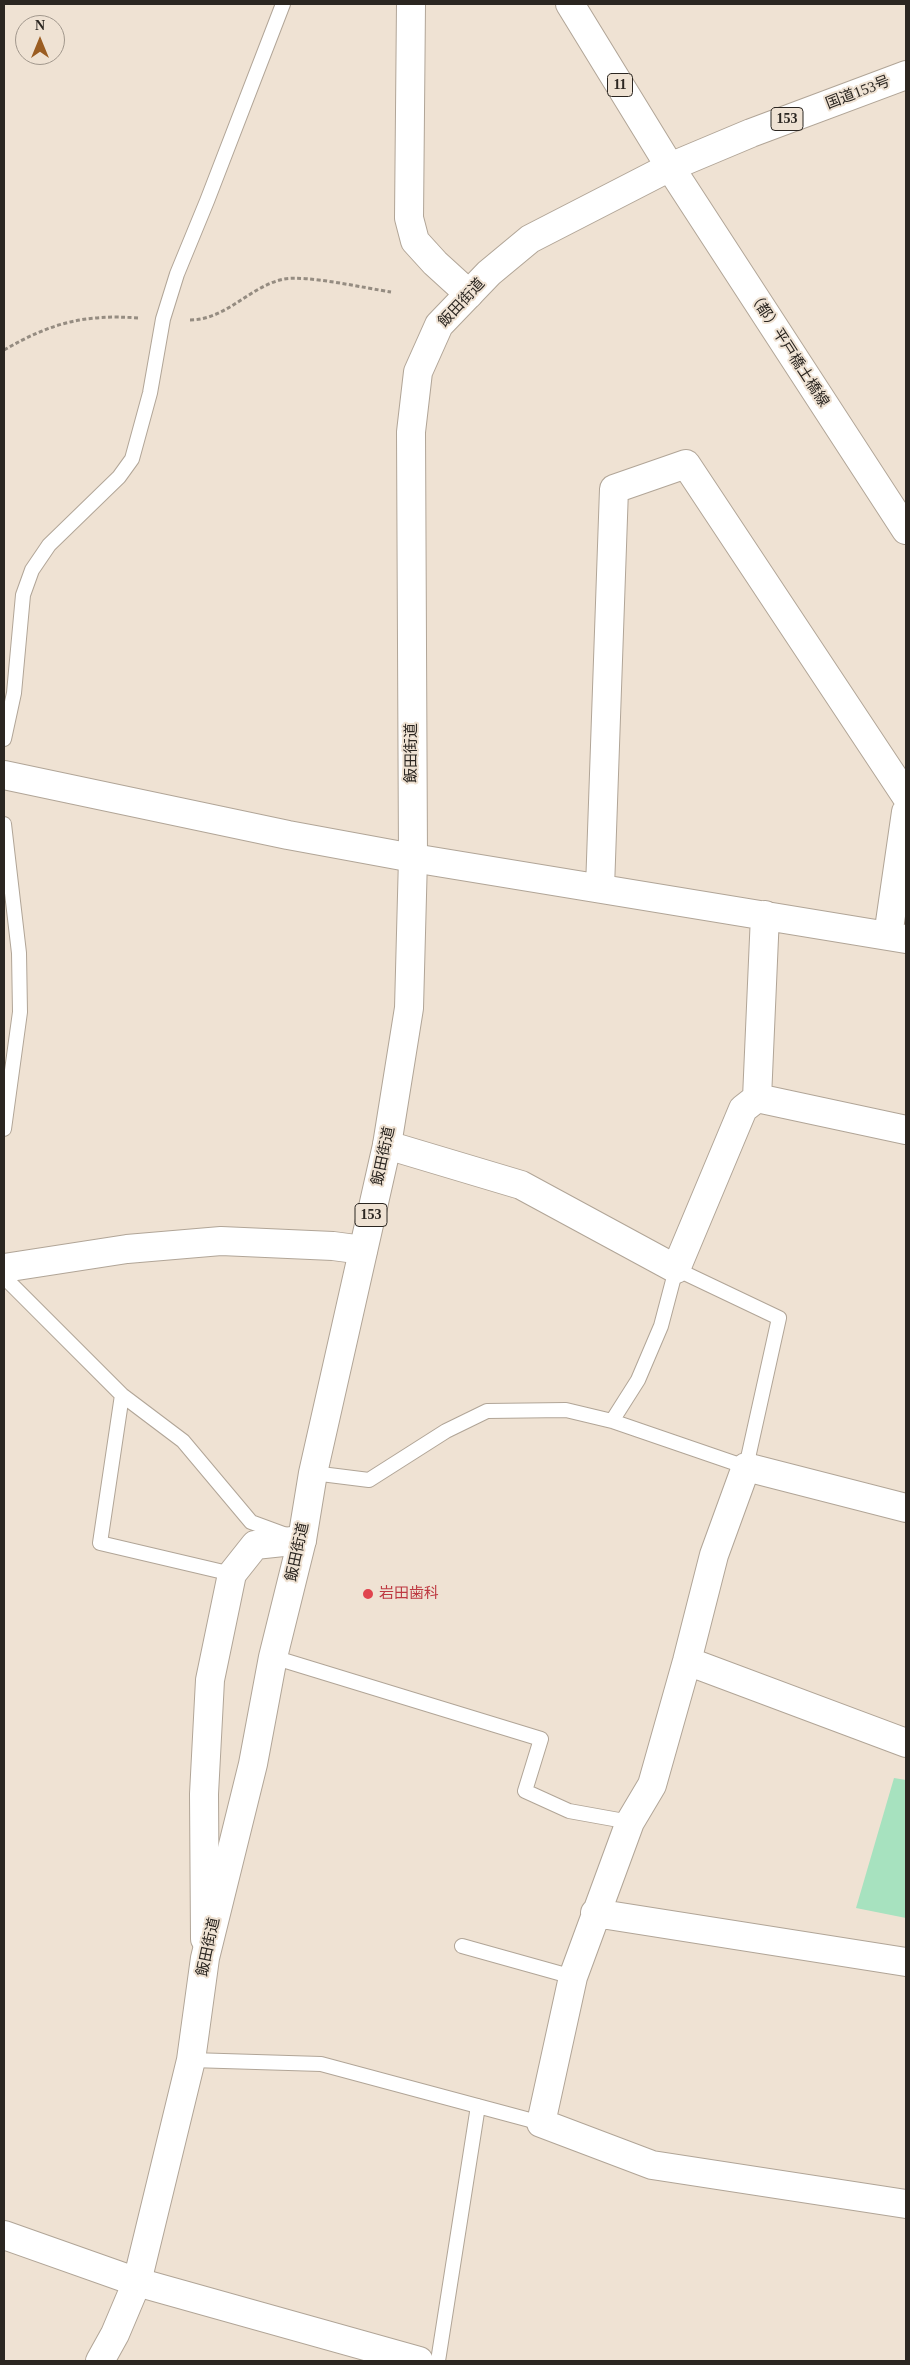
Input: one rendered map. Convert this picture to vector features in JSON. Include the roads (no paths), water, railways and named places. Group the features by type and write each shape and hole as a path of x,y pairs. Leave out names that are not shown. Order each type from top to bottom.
{"main road":[{"path":"411,4 409,218 415,242 434,263 469,294"},
{"name":"11","path":"570,4 670,167"},
{"name":"国道153号","path":"670,167 751,133 906,75"},
{"name":"飯田街道","path":"100,2361 115,2334 137,2282 191,2060 205,1958 253,1764 273,1657 302,1540 313,1473 387,1145 409,1008 413,858 411,432 418,372 438,325 489,273 530,239 670,167"},
{"name":"（都）平戸橋土橋線","path":"670,167 906,530"},
{"path":"600,888 614,489 686,464 906,796"},
{"path":"4,775 413,858 897,938 906,812"},
{"path":"387,1145 521,1185 676,1268 743,1109 757,1098 764,915"},
{"path":"757,1098 906,1130"},
{"path":"4,1268 127,1249 221,1241 333,1246 363,1250"},
{"path":"906,1508 746,1467 714,1555 687,1661 652,1785 630,1822 573,1977 541,2123 652,2165 906,2204"},
{"path":"205,1958 204,1794 210,1680 232,1574 255,1545 302,1540"},
{"path":"687,1661 906,1743"},
{"path":"595,1913 906,1962"},
{"path":"4,2235 137,2282 419,2361"}],"lane":[{"path":"4,739 14,693 23,594 32,570 49,545 118,477 132,459 150,393 163,319 177,274 283,4"},
{"path":"4,824 19,953 20,1012 4,1129"},
{"path":"313,1473 369,1480 446,1430 487,1411 566,1410 612,1421 746,1467 779,1318 676,1268 661,1326 638,1380 612,1421"},
{"path":"4,1278 122,1395 183,1441 251,1522 302,1540"},
{"path":"122,1395 100,1543 232,1574"},
{"path":"273,1657 541,1739 525,1792 569,1811 630,1822"},
{"path":"462,1946 573,1977"},
{"path":"191,2060 321,2064 541,2123"},
{"path":"438,2361 478,2106"}],"place":[{"name":"岩田歯科","path":"368,1594"}]}
